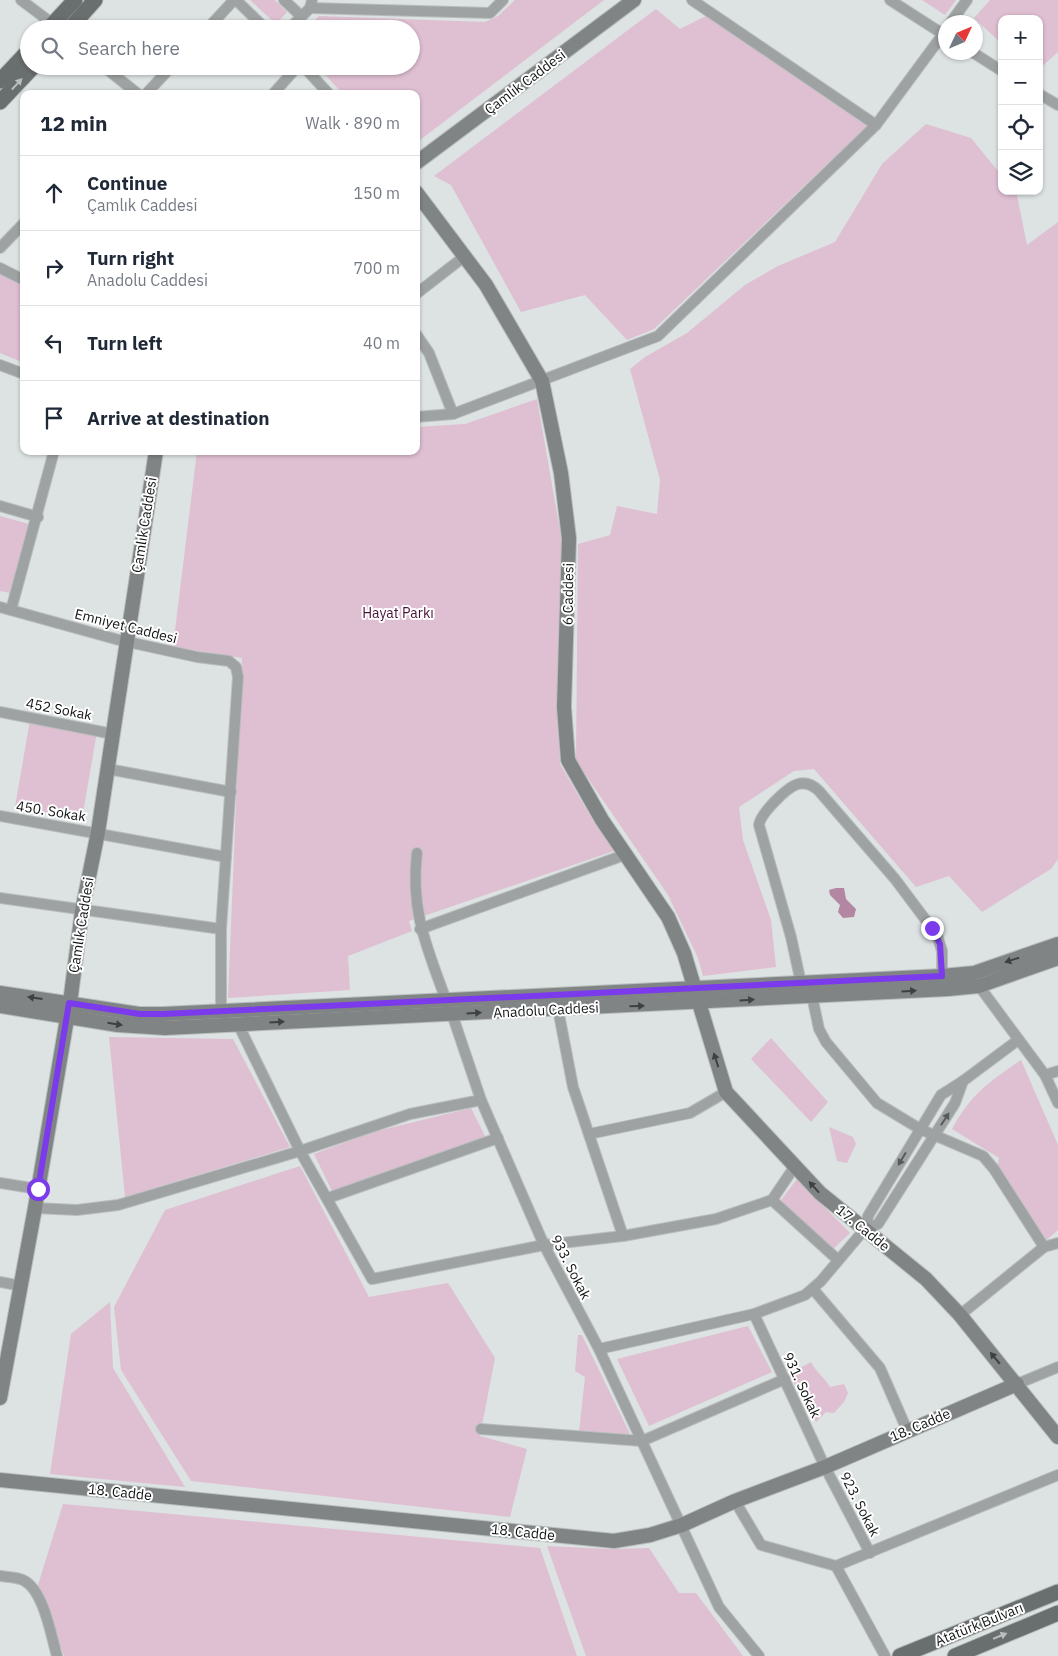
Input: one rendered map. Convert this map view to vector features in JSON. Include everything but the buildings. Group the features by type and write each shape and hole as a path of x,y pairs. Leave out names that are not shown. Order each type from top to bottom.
{"main road":[{"path":"56,20 75,0"},
{"path":"77,20 95,0"},
{"path":"0,81 20,60"},
{"path":"0,102 26,75"},
{"name":"Atatürk Bulvarı","path":"900,1656 1058,1592"},
{"name":"Atatürk Bulvarı","path":"955,1656 1058,1613"}],"street":[{"path":"21,0 43,20"},
{"path":"216,20 235,0 256,20"},
{"path":"284,0 300,15"},
{"path":"439,12 440,0"},
{"path":"296,20 311,4 490,14 503,0"},
{"path":"692,0 876,125"},
{"path":"890,0 938,29"},
{"path":"956,15 967,0"},
{"name":"Çamlık Caddesi","path":"420,160 628,2"},
{"path":"420,417 453,414 658,336 876,125 938,41"},
{"path":"983,59 998,68"},
{"path":"114,75 133,90"},
{"path":"150,90 164,75"},
{"path":"277,90 290,75"},
{"path":"311,75 325,90"},
{"path":"1043,96 1058,105"},
{"name":"6 Caddesi","path":"420,197 486,285 542,381 562,473 569,538 564,707 568,760 602,820 627,854 668,917 684,953 698,1003"},
{"path":"0,248 20,227"},
{"path":"420,291 465,256"},
{"path":"0,268 20,278"},
{"path":"420,340 429,353 453,414"},
{"path":"0,364 20,372"},
{"path":"12,610 53,455"},
{"name":"Çamlık Caddesi","path":"0,1398 2,1377 22,1286 68,1009 82,911 98,832 155,455"},
{"path":"0,506 38,517"},
{"name":"Emniyet Caddesi","path":"0,607 126,642 196,657 229,661 236,667 238,677 231,792"},
{"name":"452 Sokak","path":"0,712 113,734"},
{"path":"108,769 231,792 221,929 221,1012"},
{"path":"801,983 792,936 759,825 764,811 794,785 803,783 814,786 819,791 895,879 932,928 940,944 942,976"},
{"name":"450. Sokak","path":"0,816 98,832 226,857"},
{"path":"417,853 414,874 420,929 446,1000"},
{"path":"420,929 627,854"},
{"path":"0,898 221,929"},
{"name":"Anadolu Caddesi","path":"0,1006 140,1014 221,1012 942,976 974,973 1058,944"},
{"name":"Anadolu Caddesi","path":"0,993 142,1028 698,1003 979,986 1058,958"},
{"path":"979,986 1045,1075 1058,1103"},
{"path":"812,996 819,1029 831,1048 884,1109 934,1136 978,1153 987,1160 1044,1247"},
{"name":"17. Cadde","path":"698,1003 726,1092 820,1194 865,1228 926,1279 960,1315 1058,1437"},
{"path":"558,1009 573,1087 622,1236"},
{"name":"933. Sokak","path":"452,1014 481,1100 544,1245 599,1349 719,1607 759,1656"},
{"path":"238,1024 300,1152 328,1198 372,1279 544,1245 622,1236 716,1219 772,1200 796,1166"},
{"path":"599,1349 754,1314 796,1298 813,1289 865,1228 868,1216 941,1095 1018,1040"},
{"path":"1045,1075 1058,1071"},
{"path":"865,1228 878,1224 955,1103 963,1081"},
{"path":"589,1134 690,1113 726,1092"},
{"path":"35,1208 77,1210 118,1205 300,1152 410,1114 481,1100"},
{"path":"328,1198 498,1138"},
{"path":"0,1183 38,1189"},
{"path":"772,1200 838,1260"},
{"path":"960,1315 1044,1247 1058,1243"},
{"path":"0,1282 22,1286"},
{"path":"813,1289 880,1368 907,1430"},
{"name":"931. Sokak","path":"754,1314 825,1467"},
{"path":"1017,1384 1058,1367"},
{"path":"481,1430 642,1441 784,1379"},
{"name":"18. Cadde","path":"0,1480 614,1541 682,1526 735,1501 825,1467 1017,1384"},
{"name":"923. Sokak","path":"825,1467 870,1553"},
{"path":"735,1501 761,1545 836,1566 1058,1475"},
{"path":"836,1566 885,1656"},
{"path":"0,1576 23,1580 35,1591 42,1605 57,1656"}],"green space":[{"path":"250,0 275,0 287,12 280,20 272,20"},
{"path":"515,0 604,0 420,140 420,90 339,90 325,75 420,75 420,20 315,20 319,16 485,22 498,16"},
{"path":"922,0 956,0 945,15"},
{"path":"990,0 1058,0 1058,52 1043,65 1043,15 998,15 998,40 983,26 983,15 977,15"},
{"path":"656,9 680,29 706,16 867,126 654,329 627,340 585,295 521,312 451,185 434,176"},
{"path":"926,124 971,138 998,171 998,195 1017,195 1027,245 1058,222 1058,859 1051,869 982,912 949,876 916,887 814,769 794,771 739,807 743,840 771,920 776,967 703,976 698,958 668,895 576,761 578,544 610,535 617,506 657,514 660,480 630,369 645,357 687,333 745,285 778,266 835,242 882,164"},
{"path":"0,274 20,283 20,361 0,353"},
{"name":"Hayat Parkı","path":"537,399 562,542 557,710 560,764 595,824 614,851 409,921 412,931 348,956 350,990 228,998 242,658 173,647 197,455 420,455 420,427 465,424"},
{"path":"0,516 29,524 10,593 0,591"},
{"path":"30,720 97,732 82,819 15,807"},
{"path":"109,1037 233,1039 290,1147 125,1197"},
{"path":"771,1038 828,1102 811,1122 751,1059"},
{"path":"1021,1060 1058,1145 1058,1230 1044,1242 997,1167 999,1158 952,1129 974,1097"},
{"path":"471,1108 486,1138 332,1191 314,1154 373,1132"},
{"path":"829,1127 853,1137 856,1144 847,1163 837,1161"},
{"path":"300,1166 369,1297 448,1283 495,1358 480,1436 527,1449 510,1517 191,1481 121,1370 114,1307 165,1210"},
{"path":"797,1179 850,1233 831,1251 781,1200"},
{"path":"110,1302 113,1368 185,1487 50,1474 71,1334"},
{"path":"748,1326 772,1372 649,1426 617,1359"},
{"path":"578,1335 582,1335 631,1436 579,1432 585,1377 575,1371"},
{"path":"811,1362 830,1387 844,1384 848,1393 844,1402 834,1413 826,1412 816,1422 789,1374"},
{"path":"63,1504 540,1548 577,1656 64,1656 38,1585"},
{"path":"547,1546 609,1549 649,1548 679,1593 696,1593 743,1656 586,1656"}],"shaded area":[{"path":"844,888 846,899 856,909 854,917 843,918 838,912 840,905 830,895 829,890"}],"route":[{"path":"38,1189 69,1003 140,1014 163,1014 942,976 942,951 937,935 932,928"}]}
